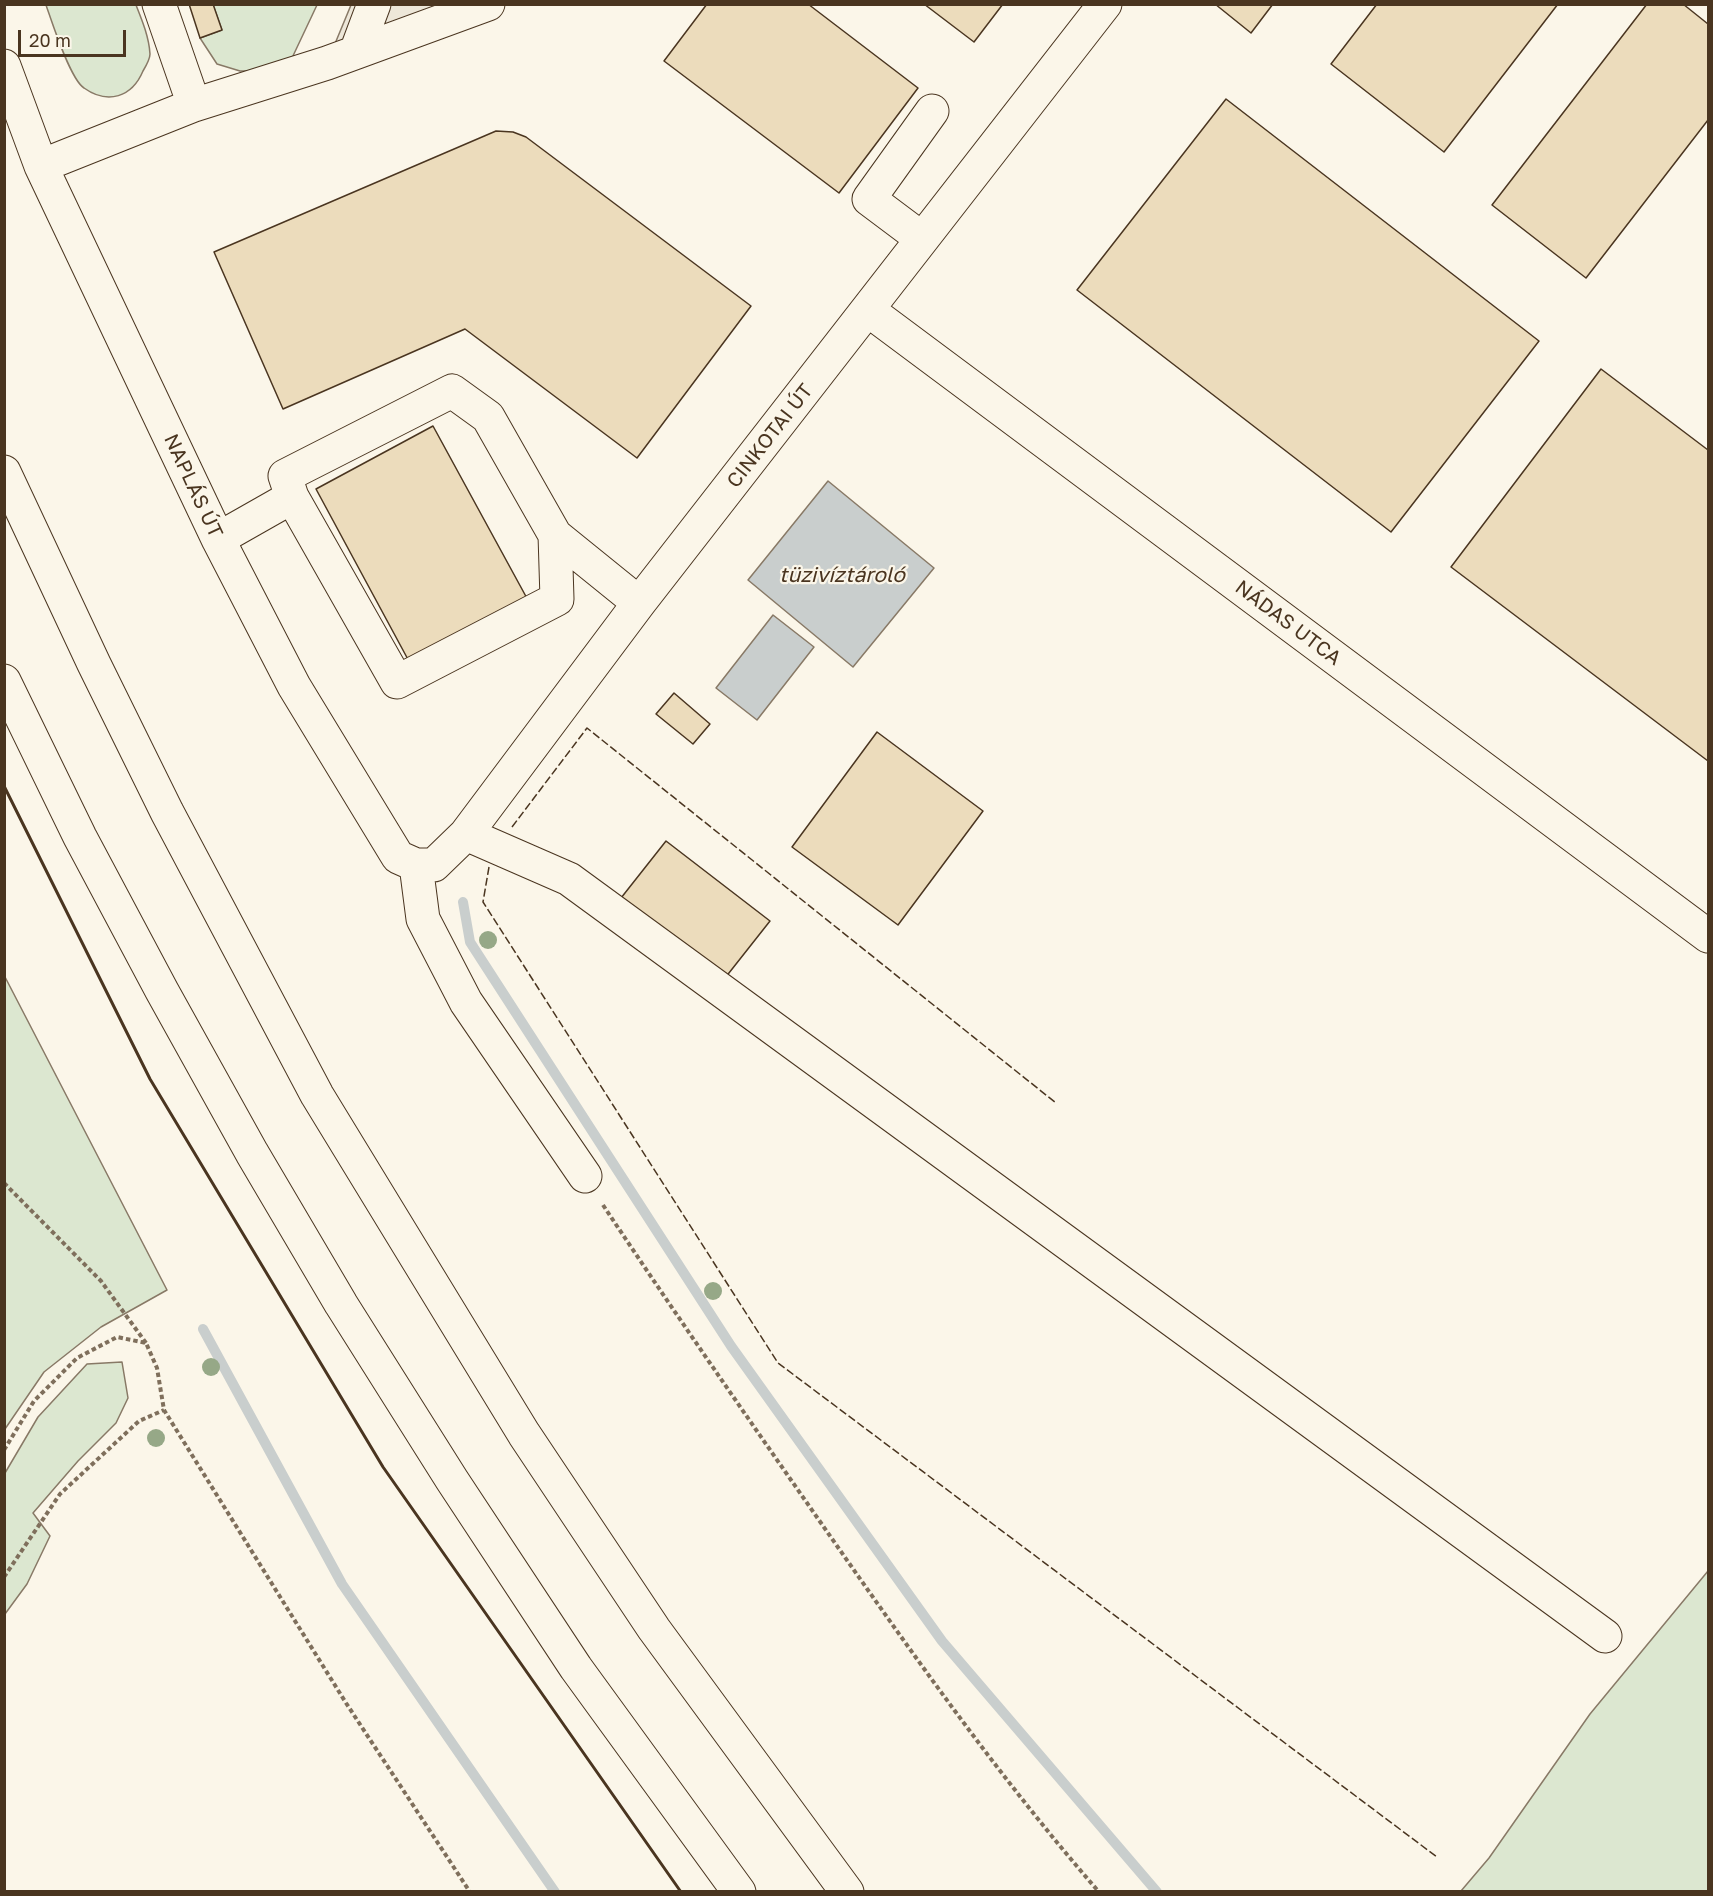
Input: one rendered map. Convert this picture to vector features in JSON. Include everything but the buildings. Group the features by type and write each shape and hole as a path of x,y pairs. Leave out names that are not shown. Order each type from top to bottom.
{"main road":[{"path":"159,4 194,105"},
{"path":"356,52 375,4"},
{"path":"41,166 194,105 356,52 413,19 488,4"},
{"name":"CINKOTAI ÚT","path":"425,865 466,834 639,603 1105,4"},
{"name":"NAPLÁS ÚT","path":"4,66 41,166 218,539 300,696 398,857 425,865"},
{"path":"921,238 869,199 932,111"},
{"name":"NÁDAS UTCA","path":"868,310 1708,936"},
{"path":"555,535 557,599 397,682 292,497 285,476 452,391 488,417 555,535 639,603"},
{"path":"4,472 94,664 167,812 316,1095 524,1434 654,1629 847,1892"},
{"path":"218,539 292,497"},
{"path":"4,681 80,837 162,991 252,1153 340,1304 576,1668 739,1892"},
{"path":"466,834 569,879 1605,1636"},
{"path":"425,865 423,919 466,1002 585,1176"}],"path":[{"path":"585,1176 668,1304 890,1622 1047,1832 1099,1892"},
{"path":"4,1183 101,1281 146,1343 157,1368 165,1410 346,1703 470,1892"},
{"path":"4,1450 34,1401 77,1358 117,1338 146,1343"},
{"path":"4,1576 60,1494 139,1421 165,1410"}],"green space":[{"path":"46,5 136,5 147,35 150,54 147,65 133,87 118,96 110,97 84,88 67,62"},
{"path":"213,5 317,5 292,58 258,71 240,71 217,64 200,38 222,30"},
{"path":"4,975 167,1290 101,1327 44,1372 5,1429"},
{"path":"122,1362 128,1398 116,1423 78,1461 33,1513 50,1536 27,1584 5,1614 5,1473 38,1417 87,1364"},
{"path":"1708,1571 1708,1891 1461,1891 1489,1858 1590,1714"}],"shaded area":[{"path":"351,5 488,5 327,63"}],"water":[{"name":"tüzivíztároló","path":"828,481 934,568 853,667 748,580"},
{"name":"tüzivíztároló","path":"773,615 814,647 757,720 716,688"}],"waterway":[{"path":"463,902 470,942 731,1346 942,1641 1157,1892"},
{"path":"203,1329 342,1584 555,1892"}],"fence":[{"path":"512,827 587,728 1056,1103"},
{"path":"489,867 483,902 778,1363 1437,1857"}],"wall":[{"path":"4,786 150,1079 383,1467 681,1892"}]}
